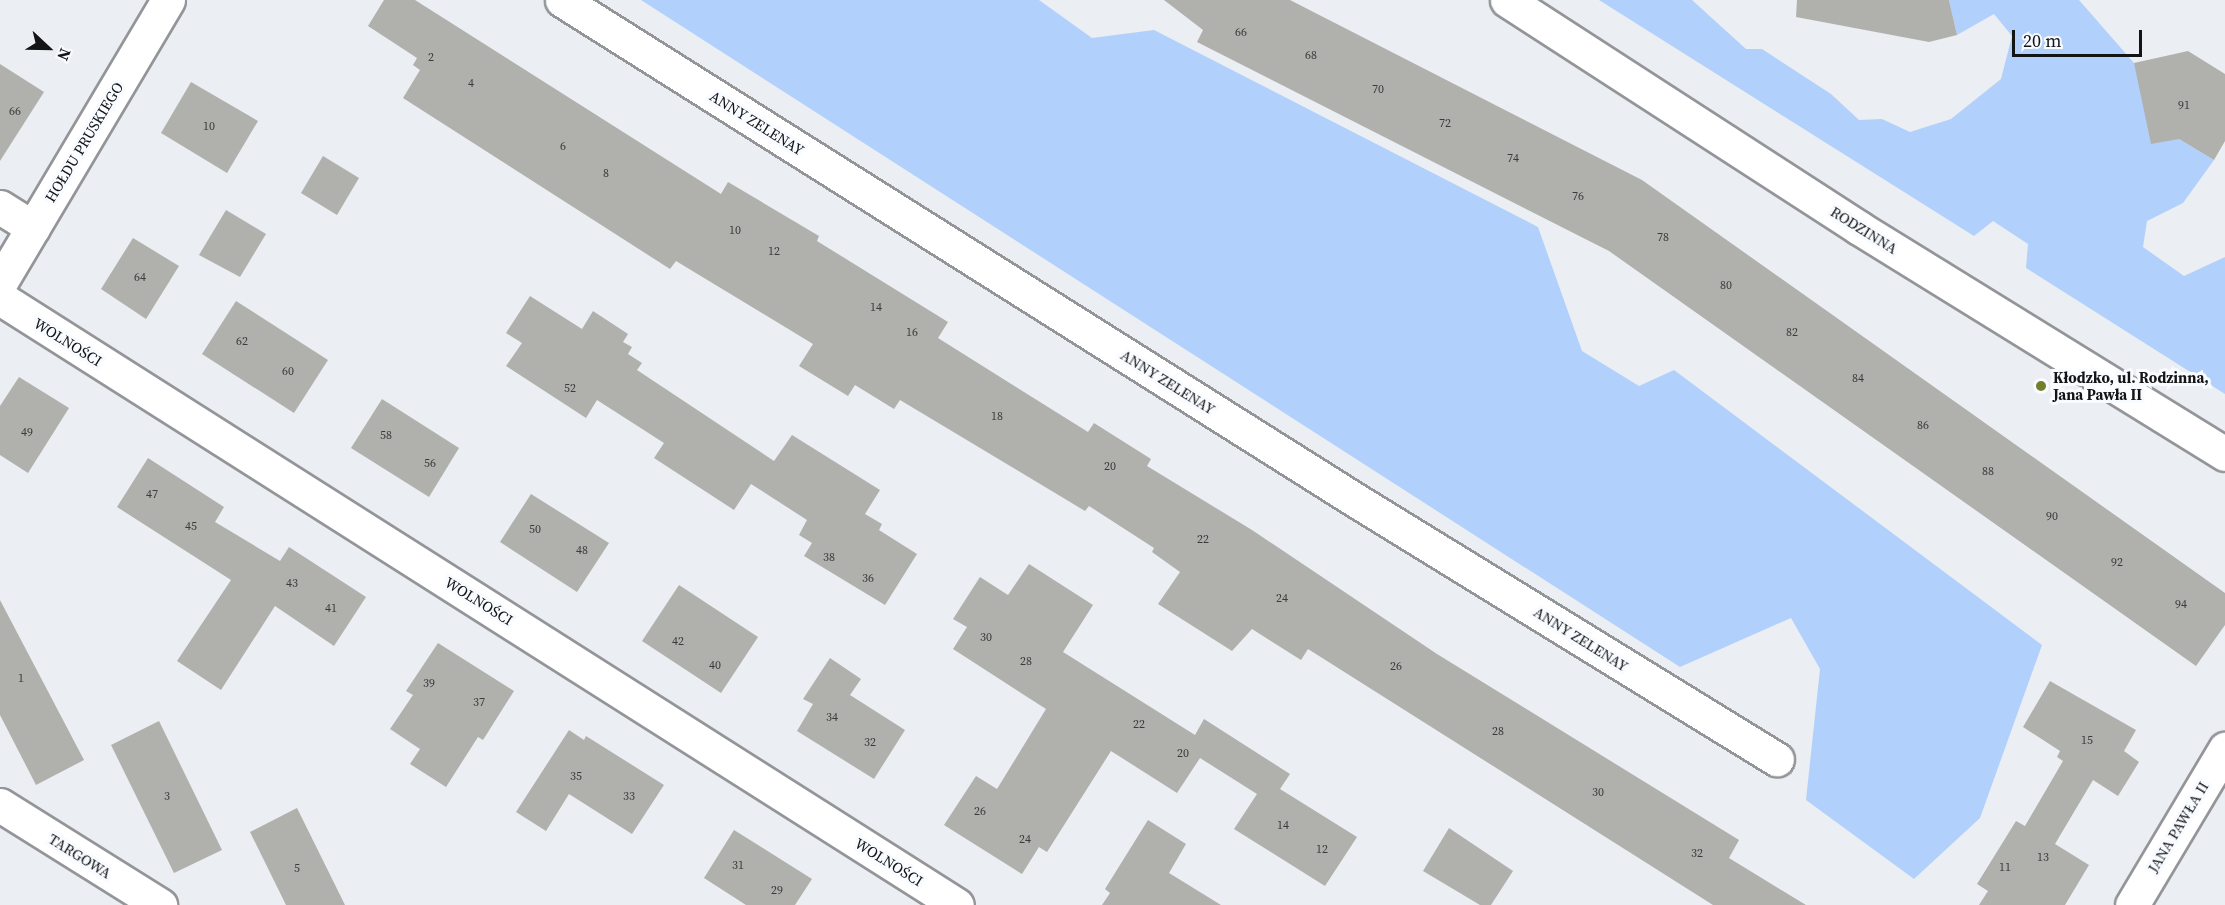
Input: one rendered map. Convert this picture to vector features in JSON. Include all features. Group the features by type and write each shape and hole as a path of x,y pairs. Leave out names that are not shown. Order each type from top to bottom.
{"street":[{"name":"HOŁDU PRUSKIEGO","path":"0,283 168,0"},
{"name":"ANNY ZELENAY","path":"562,0 1347,495 1777,759"},
{"name":"RODZINNA","path":"1507,0 1859,228 2225,454"},
{"path":"0,207 33,228"},
{"name":"WOLNOŚCI","path":"0,298 957,905"},
{"name":"JANA PAWŁA II","path":"2132,905 2225,749"},
{"name":"TARGOWA","path":"0,805 160,905"}],"shaded area":[{"path":"641,0 1039,0 1092,38 1154,30 1538,227 1582,351 1639,386 1674,370 2042,645 1980,818 1914,879 1806,800 1820,669 1791,618 1680,667"},
{"path":"1599,0 1692,0 1746,49 1762,49 1831,94 1859,120 1882,119 1910,132 1951,119 2001,79 2012,36 1994,14 1957,35 1949,0 2079,0 2134,63 2179,139 2214,160 2183,203 2147,221 2143,247 2184,276 2225,257 2225,394 2026,268 2028,244 1993,221 1974,236"}],"building":[{"path":"384,0 415,0 721,194 728,182 819,236 817,241 948,322 938,338 1088,432 1094,423 1151,459 1147,466 1252,530 1437,654 1739,840 1729,858 1806,905 1713,905 1308,649 1301,660 1252,629 1232,651 1158,604 1180,572 1152,552 1154,548 1089,506 1085,511 900,400 894,409 855,385 848,396 799,366 813,344 676,261 670,269 403,98 420,70 413,65 417,58 368,26"},
{"path":"1164,0 1290,0 1642,180 2225,593 2225,625 2196,666 1609,251 1197,42 1203,30"},
{"path":"1797,0 1949,0 1957,35 1929,42 1796,17"},
{"path":"2188,51 2225,74 2225,141 2214,160 2179,139 2151,144 2134,63"},
{"path":"0,64 44,92 0,161"},
{"path":"191,82 258,121 227,173 161,133"},
{"path":"323,156 359,178 337,215 301,193"},
{"path":"226,210 266,234 240,277 199,255"},
{"path":"133,238 179,266 146,319 101,289"},
{"path":"530,296 582,329 593,311 628,334 623,342 632,347 628,354 642,363 637,370 774,461 792,435 880,490 865,514 882,524 879,530 917,554 885,605 804,556 812,543 799,535 807,520 751,484 734,510 654,458 664,443 597,400 586,418 506,366 522,343 506,333"},
{"path":"236,301 328,360 294,413 202,354"},
{"path":"19,377 69,408 28,473 0,455 0,406"},
{"path":"382,399 459,448 429,497 351,448"},
{"path":"148,458 224,507 215,522 280,561 289,547 366,597 334,646 275,606 221,690 177,661 231,580 117,507"},
{"path":"531,494 609,543 577,592 500,542"},
{"path":"1029,564 1093,605 1063,652 1195,735 1204,719 1290,774 1280,789 1357,837 1325,886 1234,829 1257,794 1200,758 1177,793 1111,751 1047,852 1039,847 1022,874 944,825 976,776 997,789 1046,709 953,649 967,627 953,619 980,577 1008,595"},
{"path":"679,585 758,637 721,693 642,641"},
{"path":"0,600 84,760 36,785 0,715"},
{"path":"438,643 514,691 483,740 478,737 446,787 410,764 420,749 390,729 413,695 406,691"},
{"path":"830,658 861,679 850,695 905,730 874,779 797,731 813,704 803,699"},
{"path":"2050,681 2136,730 2124,751 2139,762 2118,796 2093,780 2055,844 2089,865 2065,905 1979,905 1988,891 1977,884 2016,821 2025,826 2063,761 2057,757 2060,751 2023,727"},
{"path":"159,721 222,850 174,873 111,745"},
{"path":"569,730 584,740 586,736 664,785 632,834 569,794 546,831 516,812"},
{"path":"297,808 345,905 286,905 250,832"},
{"path":"1148,820 1186,844 1169,873 1221,905 1102,905 1110,893 1105,889"},
{"path":"1449,828 1513,871 1491,905 1480,905 1423,871"},
{"path":"734,830 812,879 795,905 746,905 704,878"}],"place":[{"name":"Kłodzko, ul. Rodzinna, Jana Pawła II","path":"2041,386"}]}
